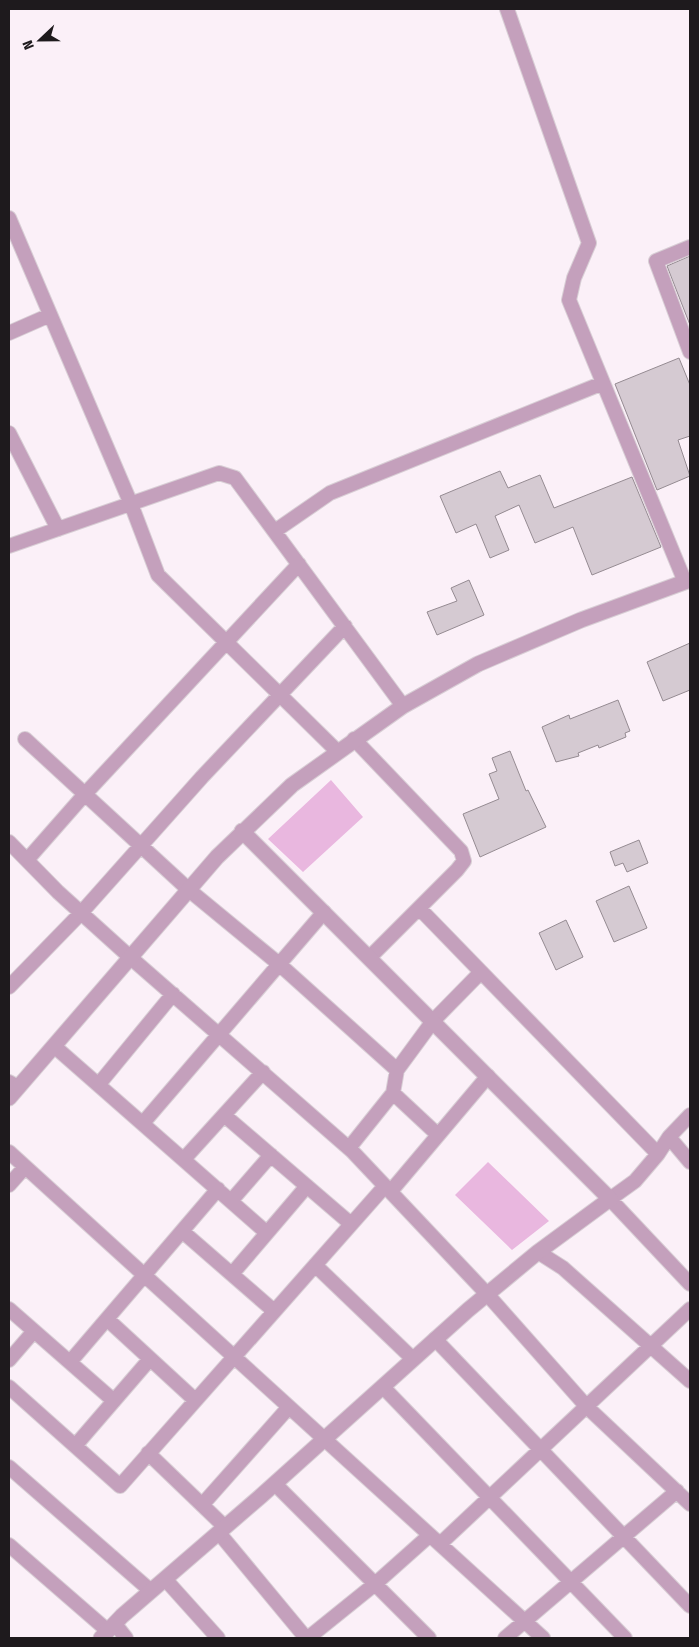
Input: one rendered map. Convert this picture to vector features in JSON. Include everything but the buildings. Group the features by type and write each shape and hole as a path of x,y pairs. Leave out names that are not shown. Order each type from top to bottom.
{"street":[{"path":"12,1089 54,1046 242,831 292,785 337,750 403,706 478,664 523,643 688,581 569,300 574,278 589,243 507,9"},
{"path":"9,218 131,504 158,575 227,640 337,750"},
{"path":"690,247 656,261 690,352"},
{"path":"9,333 50,315"},
{"path":"275,531 330,493 603,383"},
{"path":"9,433 58,529"},
{"path":"9,546 219,473 235,478 403,706"},
{"path":"27,860 84,794 299,564"},
{"path":"9,987 81,913 140,846 345,626"},
{"path":"25,739 189,890 279,964 397,1070"},
{"path":"354,739 461,851 464,861 370,957"},
{"path":"242,831 610,1199 690,1284"},
{"path":"9,842 81,913 349,1148 487,1294 587,1407 685,1496 624,1537 505,1638"},
{"path":"419,908 658,1154"},
{"path":"143,1123 324,912"},
{"path":"349,1148 393,1093 397,1070 433,1021 481,972"},
{"path":"99,1084 173,994"},
{"path":"54,1046 267,1233"},
{"path":"184,1159 263,1072"},
{"path":"9,1387 120,1486 351,1224 388,1189 438,1135 488,1076"},
{"path":"393,1093 438,1135"},
{"path":"224,1115 351,1224"},
{"path":"108,1631 487,1294 538,1252 635,1181 658,1154 669,1137 690,1115"},
{"path":"669,1137 690,1162"},
{"path":"9,1152 543,1638"},
{"path":"231,1201 270,1155"},
{"path":"9,1185 25,1167"},
{"path":"232,1274 307,1186"},
{"path":"70,1362 218,1189"},
{"path":"182,1231 274,1312"},
{"path":"538,1252 563,1268 690,1381"},
{"path":"315,1265 413,1359"},
{"path":"9,1309 114,1401"},
{"path":"148,1453 202,1505 307,1638 375,1584 490,1498 690,1309"},
{"path":"107,1319 195,1400"},
{"path":"9,1360 34,1331"},
{"path":"435,1339 690,1606"},
{"path":"75,1446 150,1359"},
{"path":"383,1387 625,1638"},
{"path":"202,1505 289,1407"},
{"path":"9,1467 151,1591"},
{"path":"275,1484 429,1638"},
{"path":"9,1545 108,1631 126,1638"},
{"path":"165,1580 218,1638"}],"shaded area":[{"path":"331,780 363,817 303,872 268,839"},
{"path":"488,1162 549,1221 512,1250 455,1195"}]}
